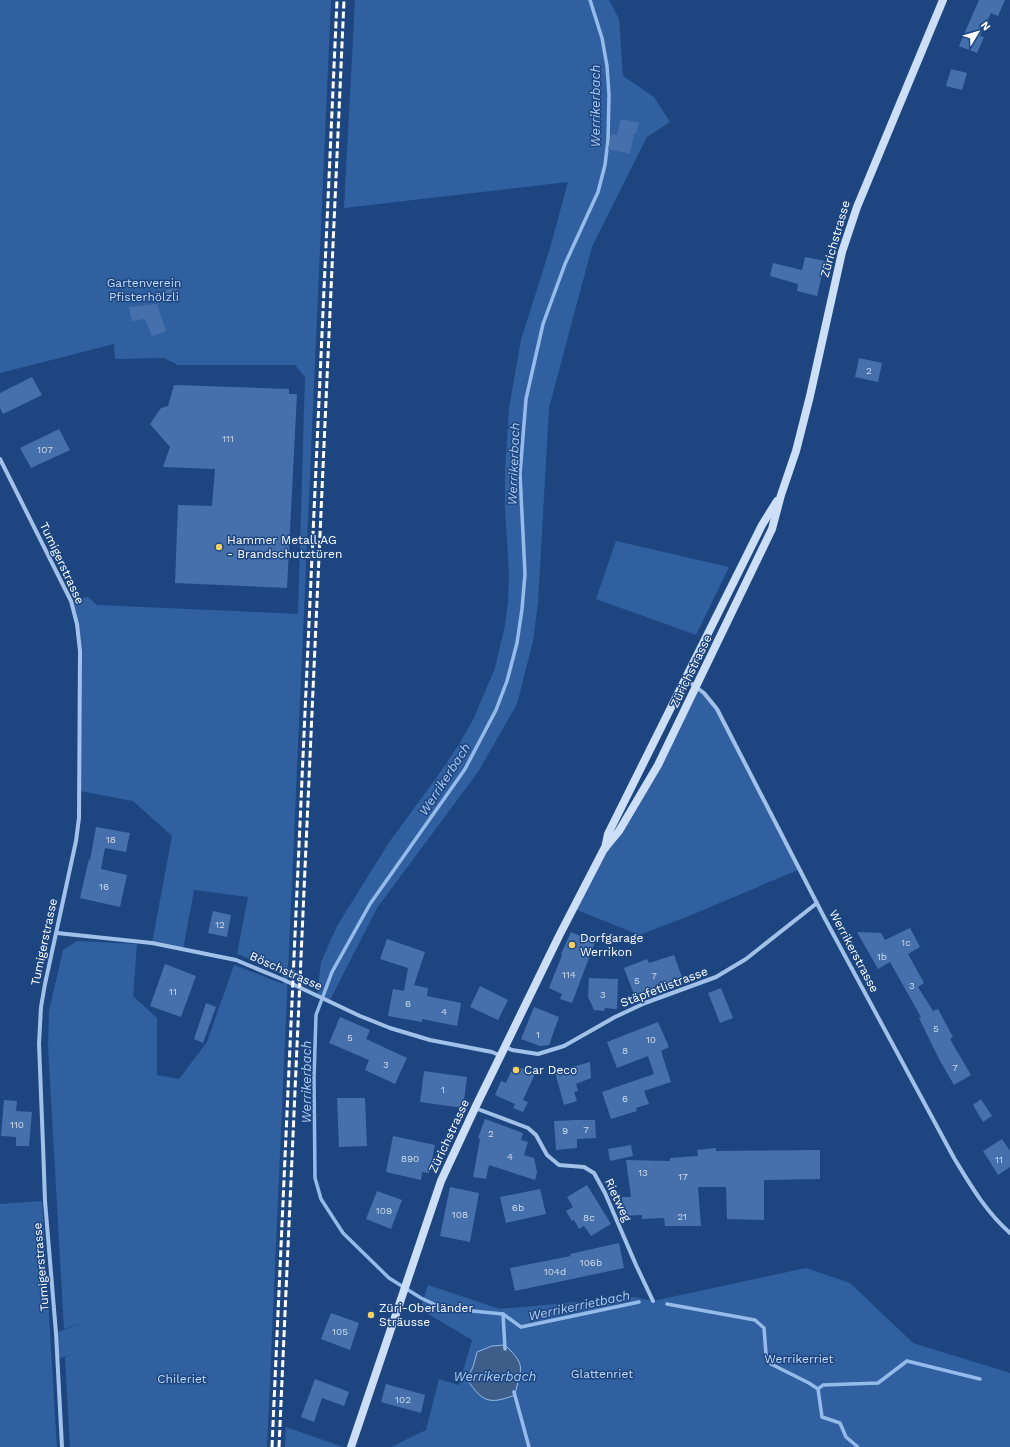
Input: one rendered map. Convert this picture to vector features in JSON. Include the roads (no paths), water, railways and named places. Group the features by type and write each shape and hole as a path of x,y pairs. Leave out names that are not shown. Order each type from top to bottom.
{"main road":[{"name":"Zürichstrasse","path":"604,849 619,831 640,798 658,765 772,530 781,495 796,451 810,396 842,252 854,213 943,0"},
{"name":"Zürichstrasse","path":"351,1447 441,1180 559,936 604,849 608,834 685,678 762,525 781,495"}],"street":[{"name":"Tumigerstrasse","path":"0,459 68,595 77,624 80,651 79,818 76,841 57,933 44,984 41,1007 40,1044 45,1201 56,1333 62,1447"},
{"name":"Werrikerstrasse","path":"685,678 697,686 717,709 817,903 954,1158 976,1194 997,1222 1010,1233"},
{"name":"Stäpfetlistrasse","path":"505,1047 512,1050 538,1054 564,1046 615,1017 645,1003 716,977 746,959 817,903"},
{"name":"Böschstrasse","path":"57,933 152,943 236,960 390,1028 430,1040 492,1052 501,1056"},
{"name":"Rietweg","path":"475,1108 528,1128 536,1135 547,1155 559,1165 584,1167 594,1173 608,1200 653,1301"}],"water":[{"name":"Werrikerbach","path":"505,1345 520,1363 520,1373 515,1395 499,1400 487,1399 477,1393 467,1379 473,1367 477,1352 492,1346"}],"waterway":[{"name":"Werrikerbach","path":"590,0 602,38 607,66 609,95 608,140 605,165 598,192 565,264 543,324 526,399 520,474 525,574 517,643 507,681 496,710 465,769 370,904 332,972 316,1015 314,1078 315,1178 321,1199 343,1233 389,1278 421,1298 442,1308 503,1314 521,1327 639,1302"},
{"name":"Werrikerrietbach","path":"667,1304 755,1320 764,1328 766,1354 771,1364 818,1389 822,1417 840,1423 846,1437 858,1447"},
{"name":"Werrikerbach","path":"503,1314 505,1349"},
{"path":"818,1389 823,1385 878,1383 907,1361 980,1379"},
{"name":"Werrikerbach","path":"514,1392 529,1447"}],"railway":[{"path":"272,1447 337,0"},
{"path":"279,1447 344,0"}],"place":[{"name":"Hammer Metall AG - Brandschutztüren","path":"219,547"},
{"name":"Dorfgarage Werrikon","path":"572,945"},
{"name":"Car Deco","path":"516,1070"},
{"name":"Züri-Oberländer Sträusse","path":"371,1315"}],"park label":[{"name":"Gartenverein Pfisterhölzli","path":"144,290"},
{"name":"Werrikerriet","path":"799,1359"},
{"name":"Glattenriet","path":"602,1374"},
{"name":"Chileriet","path":"182,1379"}]}
